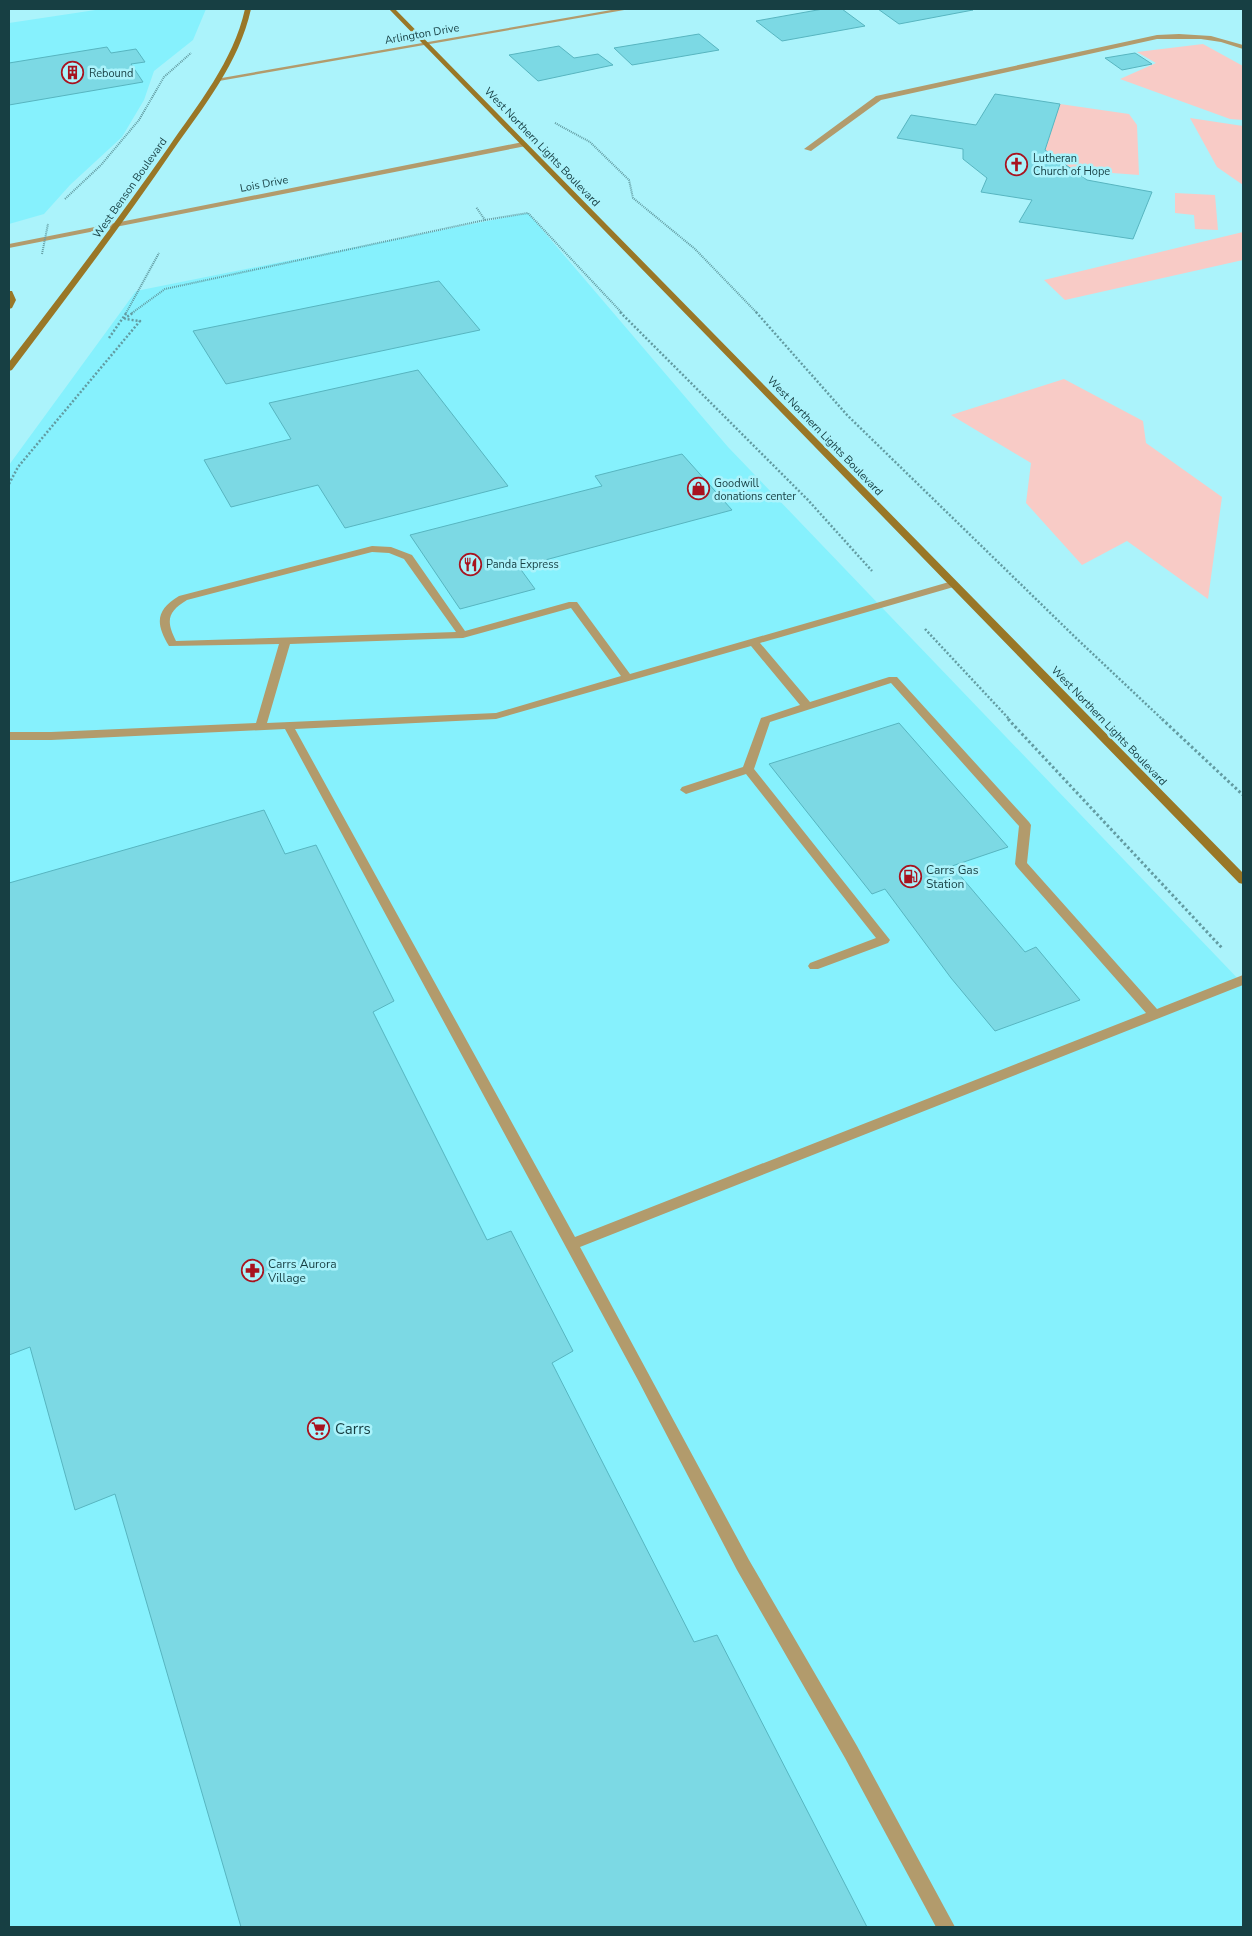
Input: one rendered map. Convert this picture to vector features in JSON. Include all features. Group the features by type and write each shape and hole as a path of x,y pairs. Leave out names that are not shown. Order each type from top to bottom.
{"main road":[{"name":"West Benson Boulevard","path":"9,368 118,225 219,79 234,53 244,28 248,9"},
{"name":"West Northern Lights Boulevard","path":"392,9 1243,880"},
{"path":"9,293 12,300 9,306"}],"street":[{"name":"Arlington Drive","path":"219,79 627,9"},
{"path":"808,149 879,98 1157,37 1188,35 1227,40 1243,47"},
{"name":"Lois Drive","path":"9,246 523,144"},
{"path":"463,636 408,557 391,550 372,549 183,598 171,604 164,615 165,630 173,644 285,642 463,636 573,604 628,678"},
{"path":"9,736 496,716 954,584"},
{"path":"261,726 285,642"},
{"path":"753,642 807,706"},
{"path":"748,769 765,720 893,679 1025,825 1021,864 1155,1015"},
{"path":"288,725 644,1375 743,1565 851,1752 946,1927"},
{"path":"686,790 748,769"},
{"path":"748,769 884,940 814,966"},
{"path":"572,1244 1243,980"}],"path":[{"path":"66,199 101,165 139,120 164,77 192,51"},
{"path":"551,119 590,142 629,180 633,198 695,250 743,297 847,414 1076,638 1243,795"},
{"path":"124,319 164,289 486,220 476,208"},
{"path":"42,254 48,224"},
{"path":"110,338 124,319 145,276 163,246"},
{"path":"9,484 18,468 140,321 124,319"}],"shaded area":[{"path":"102,9 206,9 193,40 154,71 144,100 122,137 70,185 44,214 9,224 9,23"},
{"path":"1203,44 1243,66 1243,120 1230,119 1120,79 1156,63 1137,52"},
{"path":"1060,104 1129,114 1137,125 1139,175 1072,170 1045,150"},
{"path":"1190,118 1243,126 1243,185 1217,167"},
{"path":"1175,193 1215,195 1218,230 1195,229 1194,215 1175,213"},
{"path":"528,213 728,447 1243,984 1243,1927 9,1927 9,465 136,291"},
{"path":"1243,232 1243,260 1065,300 1044,280"},
{"path":"1064,379 1143,421 1146,443 1222,497 1208,599 1127,541 1082,565 1026,503 1031,463 951,415"}],"building":[{"path":"823,9 842,9 865,26 782,41 756,21"},
{"path":"878,9 971,9 973,10 899,24"},
{"path":"699,34 719,50 632,65 614,48"},
{"path":"559,46 574,58 598,54 613,65 538,81 509,55"},
{"name":"Rebound","path":"107,47 111,53 136,49 145,62 131,64 143,82 9,105 9,63"},
{"path":"1135,53 1152,64 1122,70 1105,58"},
{"name":"Lutheran Church of Hope","path":"995,94 1060,104 1045,150 1087,180 1152,192 1133,239 1019,222 1032,200 981,192 987,178 963,159 963,149 897,138 911,115 976,125"},
{"path":"439,281 480,330 226,384 193,331"},
{"path":"418,370 508,486 345,528 318,485 231,507 204,460 291,439 269,403"},
{"path":"682,454 732,510 519,567 535,589 460,609 410,535 602,486 595,476"},
{"name":"Carrs Gas Station","path":"899,723 1008,847 952,866 1025,952 1036,947 1080,1000 995,1031 951,978 885,889 872,894 769,764"},
{"name":"Carrs","path":"264,810 285,854 316,845 394,1001 373,1012 487,1240 511,1231 573,1351 552,1363 694,1642 717,1635 867,1927 241,1927 115,1494 75,1510 30,1347 9,1355 9,883"}],"place":[{"name":"Rebound","path":"73,73"},
{"name":"Lutheran Church of Hope","path":"1017,164"},
{"name":"Goodwill donations center","path":"698,489"},
{"name":"Panda Express","path":"470,564"},
{"name":"Carrs Gas Station","path":"910,877"},
{"name":"Carrs Aurora Village","path":"252,1271"},
{"name":"Carrs","path":"319,1429"}]}
